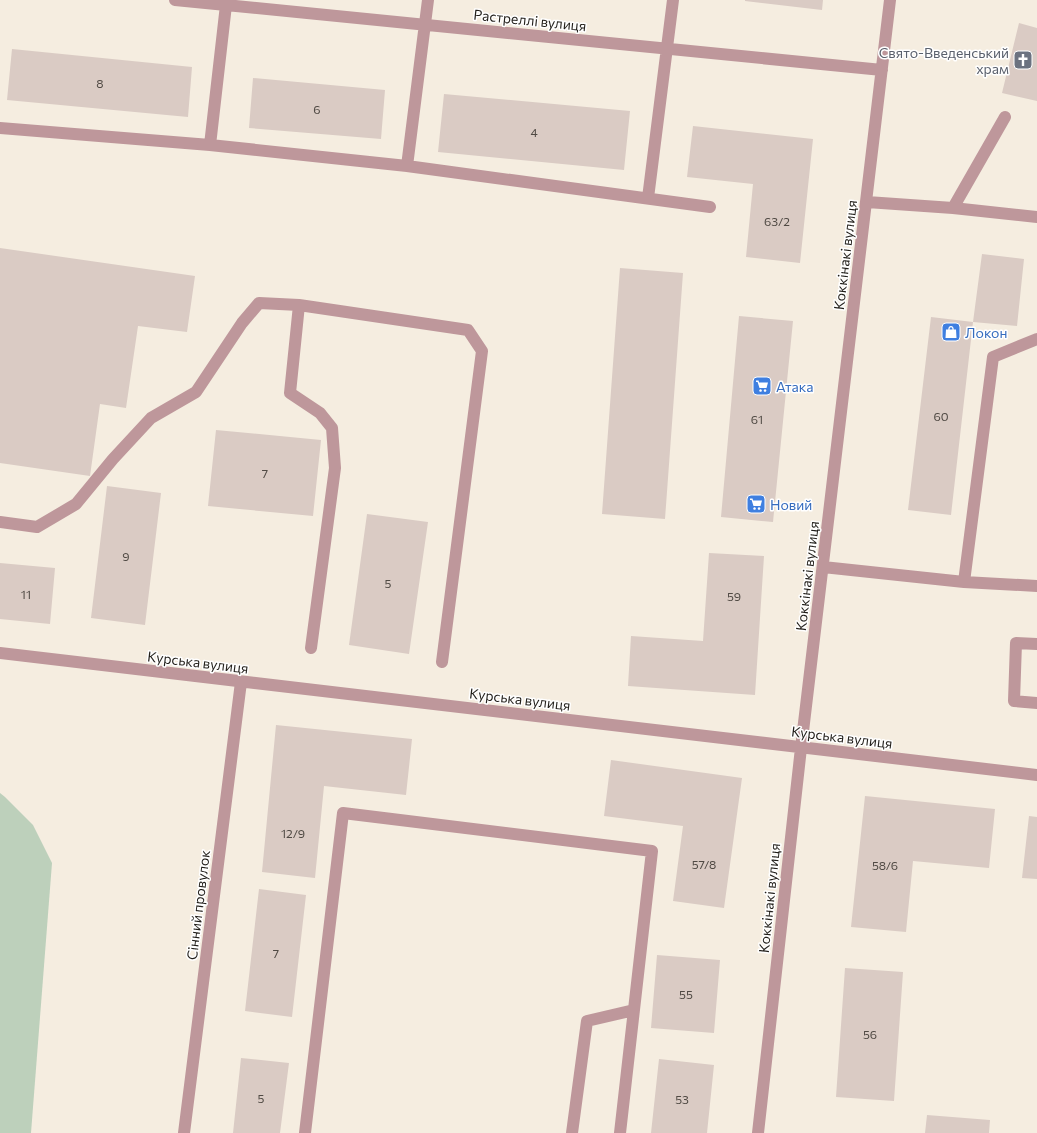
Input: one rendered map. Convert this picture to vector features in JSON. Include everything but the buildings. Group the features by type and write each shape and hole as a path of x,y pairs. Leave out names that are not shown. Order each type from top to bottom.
{"street":[{"name":"Растреллі вулиця","path":"176,0 882,70"},
{"path":"407,166 428,0"},
{"path":"648,198 673,0"},
{"name":"Коккінакі вулиця","path":"758,1133 801,748 890,0"},
{"path":"210,145 226,5"},
{"path":"953,208 1005,117"},
{"path":"0,128 210,145 407,166 710,207"},
{"path":"866,202 953,208 1037,217"},
{"path":"0,522 37,527 76,504 113,459 151,418 196,392 242,323 259,303 299,305 468,330 482,350 442,662"},
{"path":"299,305 290,393 320,413 332,428 335,468 311,648"},
{"path":"964,582 992,357 1037,339"},
{"path":"823,568 964,582 1037,586"},
{"path":"1037,644 1016,643 1014,701 1037,703"},
{"name":"Курська вулиця","path":"0,653 1037,775"},
{"name":"Сінний провулок","path":"184,1133 241,682"},
{"path":"305,1133 343,813 652,850 620,1133"},
{"path":"572,1133 587,1021 634,1010"}],"green space":[{"path":"0,793 33,825 52,863 31,1133 0,1133"}],"place":[{"name":"Свято-Введенський храм","path":"1023,60"},
{"name":"Локон","path":"951,332"},
{"name":"Атака","path":"762,386"},
{"name":"Новий","path":"756,504"}]}
